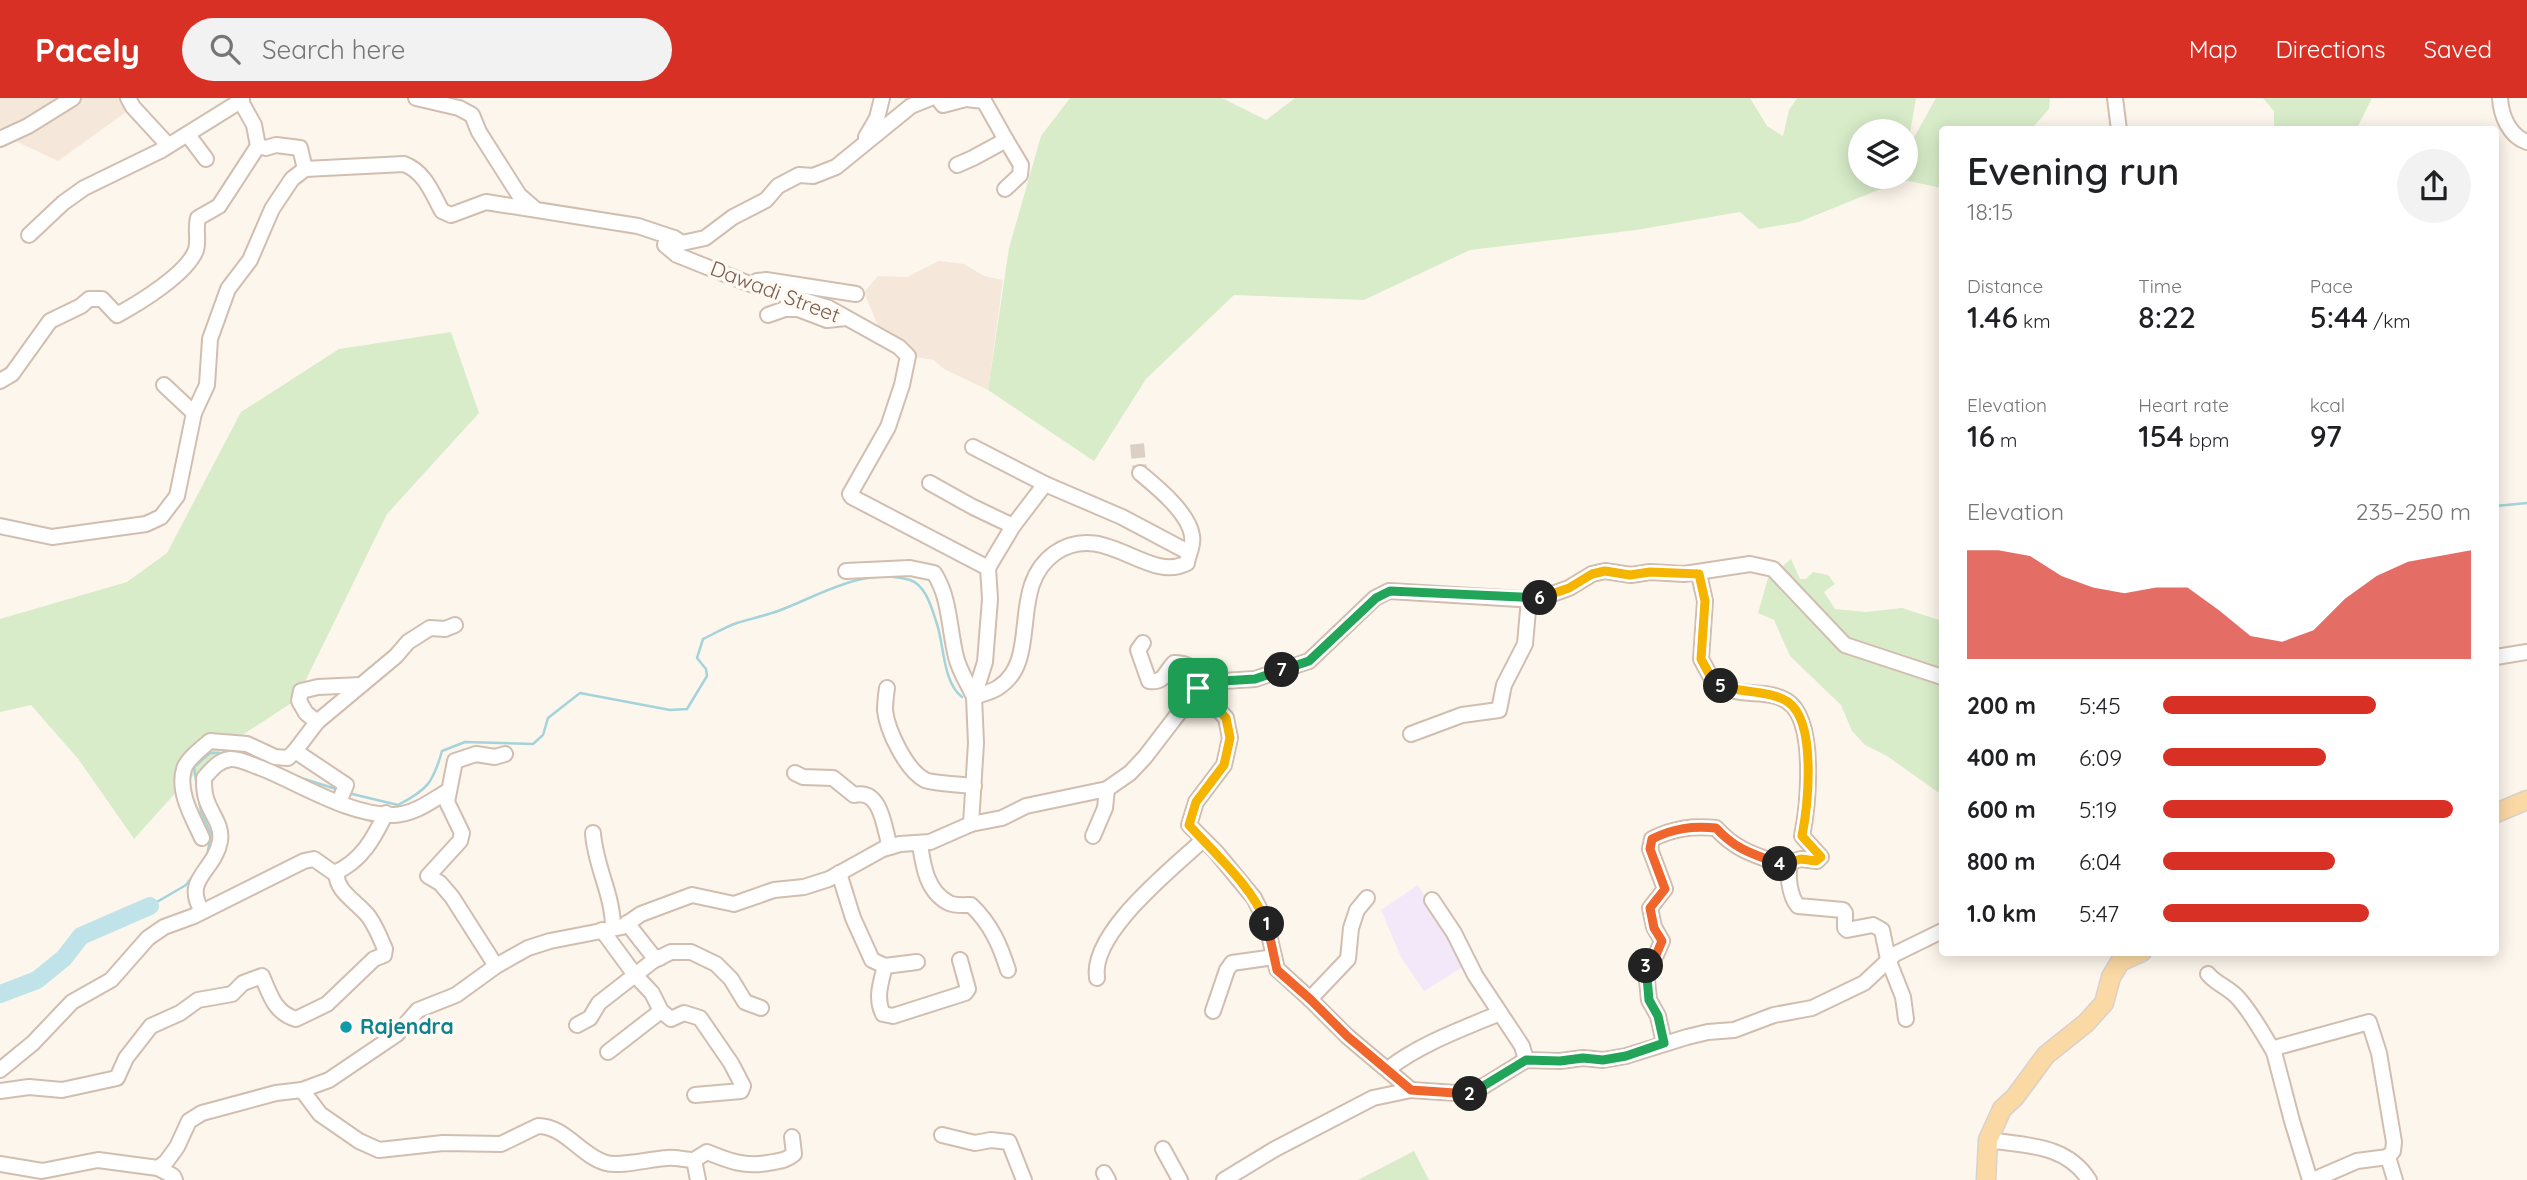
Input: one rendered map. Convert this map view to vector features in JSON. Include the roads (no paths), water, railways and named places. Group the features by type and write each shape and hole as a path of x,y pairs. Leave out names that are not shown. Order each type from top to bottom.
{"main road":[{"path":"2499,812 2527,800"},
{"path":"1986,1180 1988,1140 2003,1109 2046,1055 2086,1023 2105,1003 2111,977 2122,956"}],"street":[{"path":"0,139 73,98"},
{"path":"128,98 168,145"},
{"path":"416,98 459,108 472,115 479,132 519,195 535,209"},
{"path":"859,151 877,118 882,98"},
{"path":"2115,98 2118,126"},
{"path":"2500,98 2513,134 2527,142"},
{"path":"0,381 12,374 50,321 81,306 89,299 102,299 117,316 166,284 189,261 196,250 195,229 198,218 219,206 258,146 254,125 240,99 188,135 84,188 63,203 29,235"},
{"path":"0,526 52,537 146,524 160,517 177,496 194,413 207,385 210,339 228,289 250,260 272,209 292,179 305,169 404,164 414,168 423,177 442,211 451,215 486,202 638,226 682,243 705,238 733,217 766,200 778,186 799,175 813,176 836,167 911,106 935,99 943,105 967,99 984,101 1021,165 1020,174 1005,189"},
{"path":"188,135 206,159"},
{"path":"957,164 1006,140"},
{"path":"258,146 266,148 276,145 300,149 305,169"},
{"name":"Dawadi Street","path":"674,238 666,245 677,255 747,283 830,308 899,347 908,356 888,427 850,494 988,568"},
{"path":"747,283 765,279 856,294"},
{"path":"768,315 785,309 798,309 827,320 846,318"},
{"path":"164,385 194,413"},
{"path":"973,447 1045,484 1110,511 1188,552"},
{"path":"974,697 998,689 1011,677 1018,662 1029,592 1036,573 1055,554 1078,542 1090,542 1129,553 1149,564 1176,569 1187,563 1188,552 1192,546 1189,526 1170,500 1140,473"},
{"path":"930,483 1013,526"},
{"path":"971,824 974,786 974,697 985,662 990,599 988,568 1013,526 1045,484"},
{"path":"1202,685 1255,679 1309,661 1376,598 1390,591 1536,600 1569,588 1592,574 1605,571 1630,575 1650,572 1699,574 1750,564 1773,569 1845,645 1939,676"},
{"path":"846,571 910,568 934,573 940,582 950,620 956,660 974,697"},
{"path":"1699,574 1705,601 1701,659 1714,683 1736,691 1760,692 1787,701 1796,709 1804,723 1809,791 1802,836 1821,857 1816,861 1801,859 1791,862 1789,867 1796,905 1843,910 1847,930 1874,925 1882,930 1888,959 1903,997 1906,1019"},
{"path":"1411,734 1462,715 1499,710 1504,685 1525,644 1529,599"},
{"path":"202,838 181,782 184,768 210,741 247,744 275,757 288,758 317,722 396,656 408,642 430,628 445,629 455,625"},
{"path":"158,1168 177,1147 189,1121 202,1113 276,1093 302,1090 329,1080 397,1034 418,1010 456,995 496,966 541,943 614,927 692,895 734,904 774,890 804,887 890,847 930,842 971,824 1002,818 1026,806 1107,789 1130,773 1145,757 1202,685 1203,676 1182,662 1174,663 1164,679 1149,681 1139,657 1138,650 1143,643"},
{"path":"2499,657 2527,652"},
{"path":"317,722 306,713 299,701 301,691 318,687 362,685"},
{"path":"1202,685 1226,718 1230,738 1224,765 1196,802 1189,825 1254,898 1266,922 1277,970 1347,1036 1411,1090"},
{"path":"887,688 885,712 893,738 901,755 913,769 926,781 974,786"},
{"path":"295,751 346,785 339,802"},
{"path":"496,966 452,897 440,883 428,876 460,841 462,833 447,802 455,761 476,754 495,757 505,754"},
{"path":"202,911 194,891 197,882 217,855 221,831 205,796 204,778 217,763 232,759 248,763 369,812 394,815 419,809 448,791"},
{"path":"795,773 803,777 833,778 854,795 862,793 871,797 884,821 890,847"},
{"path":"1093,836 1105,808 1107,789"},
{"path":"0,1070 33,1043 72,1002 111,980 148,938 164,927 304,861 314,859 334,873 346,868 360,856 374,837 386,813"},
{"path":"1664,1043 1658,1016 1649,1000 1645,961 1656,955 1662,941 1654,928 1650,908 1665,889 1650,849 1652,839 1688,826 1716,828 1730,843 1744,851 1789,867"},
{"path":"593,833 596,858 607,887 614,927 635,975 652,993 661,1011 671,1019 684,1013 700,1018 731,1063 743,1086 741,1091 695,1095"},
{"path":"1097,978 1096,971 1108,936 1133,906 1203,840"},
{"path":"920,844 933,890 950,904 971,905 982,915 1001,948 1008,970"},
{"path":"0,1091 29,1087 62,1090 117,1078 126,1058 152,1026 180,1013 198,1000 232,994 243,983 262,976 273,1003 285,1016 296,1019 327,1004 360,971 384,955 385,949 368,915 339,886 337,872"},
{"path":"839,873 853,918 872,960 885,966 917,962"},
{"path":"1310,999 1348,959 1351,928 1357,910 1367,898"},
{"path":"1432,900 1454,933 1475,975 1522,1046 1526,1060"},
{"path":"614,927 653,957 660,958"},
{"path":"1224,1180 1258,1158 1373,1098 1411,1090 1471,1094 1526,1060 1603,1060 1626,1056 1664,1043 1708,1032 1734,1030 1774,1015 1819,1006 1873,977 1888,959 1939,932"},
{"path":"577,1025 590,1018 599,1003 635,975 671,952 684,950 716,964 732,979 745,1002 761,1008"},
{"path":"1213,1011 1217,994 1232,963 1274,957"},
{"path":"885,966 878,1005 883,1014 893,1016 965,993 968,989 960,960"},
{"path":"2208,974 2238,997 2261,1028 2274,1052 2292,1121 2312,1180 2357,1161 2388,1157 2393,1151 2394,1142 2379,1053 2370,1022 2278,1047 2274,1052"},
{"path":"608,1052 661,1011"},
{"path":"1388,1069 1413,1053 1500,1013"},
{"path":"302,1090 320,1114 379,1150 443,1143 501,1144 538,1126 545,1126 556,1130 592,1157 606,1163 671,1157 694,1160 707,1152 740,1164 754,1165 783,1161 794,1154 792,1137"},
{"path":"942,1135 975,1143 991,1140 1009,1142 1024,1180"},
{"path":"1988,1140 2053,1150 2075,1161 2090,1180"},
{"path":"1163,1149 1180,1180"},
{"path":"2388,1157 2395,1180"},
{"path":"0,1164 41,1171 98,1160 158,1168 173,1176 175,1180"},
{"path":"694,1160 698,1180"}],"waterway":[{"path":"2499,506 2527,503"},
{"path":"348,793 398,805 416,795 428,784 442,751 465,742 533,744 543,735 548,718 580,693 670,710 687,709 707,676 706,669 697,658 703,639 733,625 778,611 842,585 876,577 910,580 924,592 937,624 951,683 962,697"},
{"path":"207,856 211,834 201,812 194,767 210,753 237,753"},
{"path":"250,756 263,761"},
{"path":"295,776 339,790"},
{"path":"150,906 186,885 195,873"},
{"path":"0,994 37,980 64,958 81,936 150,906"}],"tunnel":[{"path":"1137,444 1140,473"}],"place":[{"name":"Rajendra","path":"346,1027"}]}
